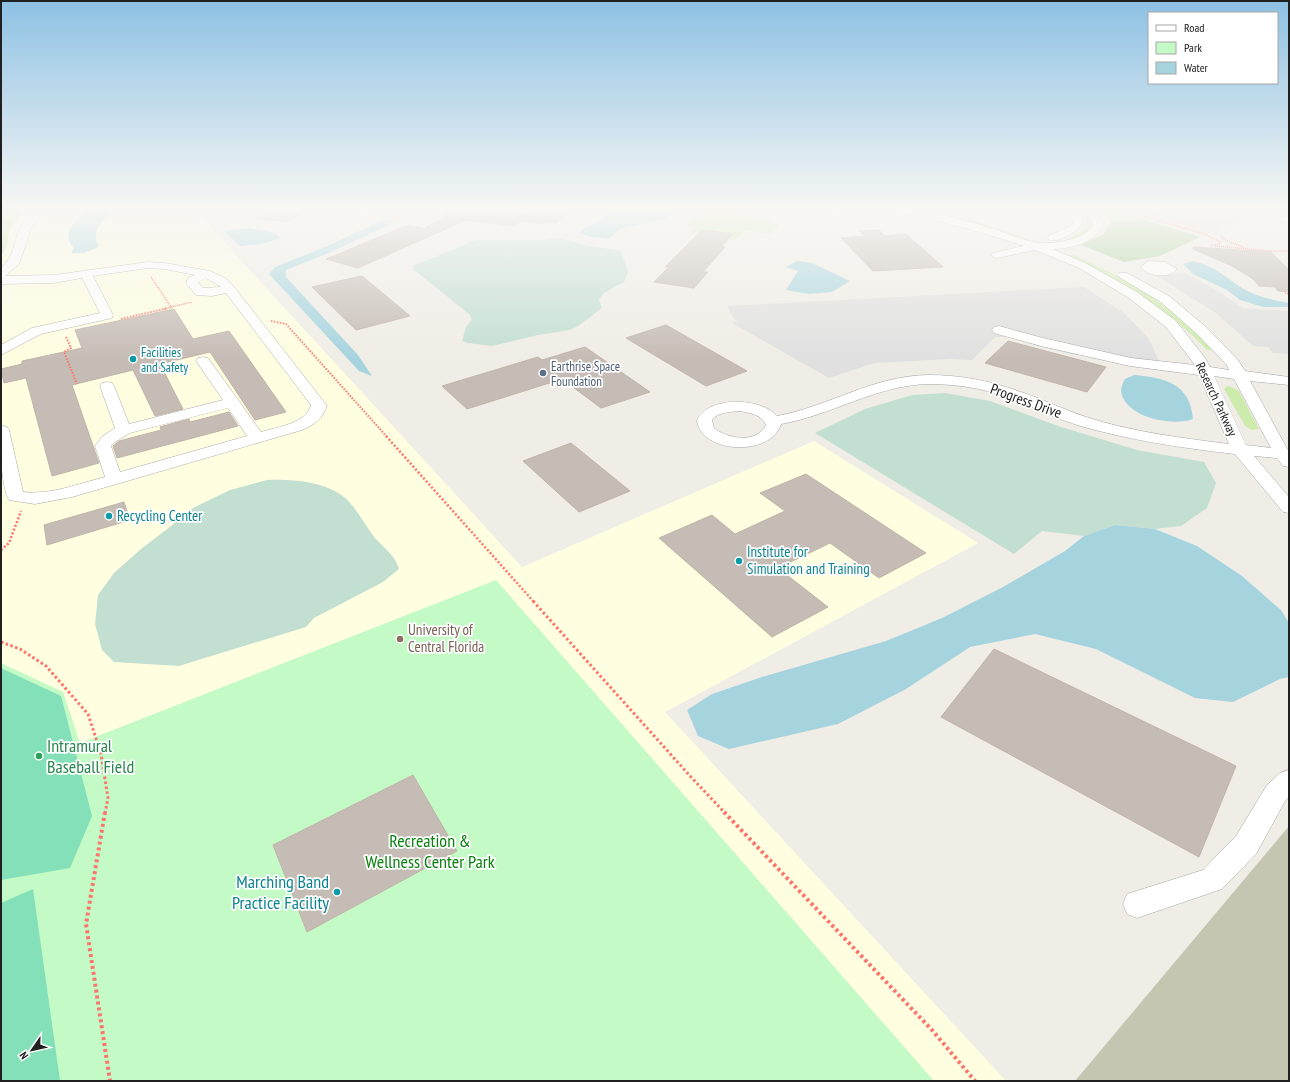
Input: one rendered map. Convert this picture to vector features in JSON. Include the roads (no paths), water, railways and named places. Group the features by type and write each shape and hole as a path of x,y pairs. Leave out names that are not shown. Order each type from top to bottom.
{"street":[{"path":"1,274 13,264 15,258"},
{"name":"Research Parkway","path":"1069,258 1133,295 1171,324 1203,366 1240,450 1289,508"},
{"name":"Research Parkway","path":"1089,258 1117,271 1165,299 1201,330 1236,369 1286,458"},
{"path":"1,280 54,279 148,265 182,268 206,273 223,282 319,405 317,413 308,421 296,427 44,498 25,499 15,496 1,430"},
{"path":"206,273 192,281 200,292 212,292 228,288"},
{"path":"1,351 37,331 107,315 87,275"},
{"path":"1000,330 1041,342 1130,362 1236,369 1289,367"},
{"path":"203,361 257,438"},
{"path":"1236,369 1289,381"},
{"name":"Progress Drive","path":"773,421 803,415 871,388 889,383 918,380 947,380 1004,390 1078,421 1122,433 1286,458"},
{"path":"107,386 124,430"},
{"path":"114,479 103,446 124,430 232,402"},
{"path":"1137,904 1212,880 1246,845 1276,793 1289,781"}],"water":[{"path":"296,258 315,258 286,270 286,277 358,355 372,376 359,371 269,274 275,267"},
{"path":"797,261 812,263 850,281 832,292 809,294 786,290 798,271 786,267"},
{"path":"1193,261 1213,268 1239,286 1257,295 1289,303 1289,307 1263,307 1240,300 1227,290 1193,274 1183,264"},
{"path":"1134,375 1166,381 1181,390 1187,397 1191,407 1193,419 1173,422 1162,421 1150,418 1131,407 1124,400 1121,389 1125,379"},
{"path":"1115,525 1155,529 1197,546 1242,576 1281,610 1289,623 1289,677 1280,679 1233,702 1195,698 1096,649 1035,634 970,647 906,689 838,724 729,749 698,736 687,710 712,694 762,677 886,641 942,618 1003,587 1065,551 1084,536"}],"place":[{"name":"Facilities and Safety","path":"133,359"},
{"name":"Earthrise Space Foundation","path":"543,373"},
{"name":"Recycling Center","path":"109,516"},
{"name":"Institute for Simulation and Training","path":"739,561"},
{"name":"University of Central Florida","path":"400,639"},
{"name":"Intramural Baseball Field","path":"39,756"},
{"name":"Marching Band Practice Facility","path":"337,892"}],"park label":[{"name":"Recreation & Wellness Center Park","path":"430,851"}]}
